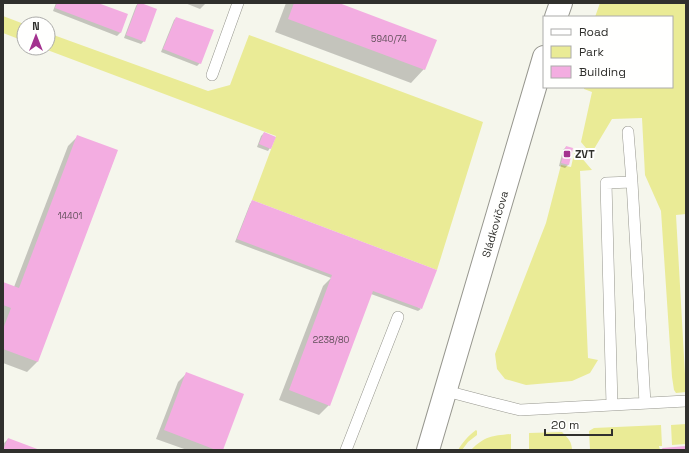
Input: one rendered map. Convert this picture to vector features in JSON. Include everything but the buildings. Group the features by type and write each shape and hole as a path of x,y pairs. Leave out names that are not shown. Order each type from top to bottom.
{"main road":[{"path":"556,16 561,3"},
{"name":"Sládkovičova","path":"428,450 543,60"}],"lane":[{"path":"212,75 238,3"},
{"path":"628,132 645,403"},
{"path":"612,405 606,183 632,182"},
{"path":"346,450 398,317"},
{"path":"446,391 520,410 686,401"}],"green space":[{"path":"600,3 686,3 686,214 676,215 686,392 676,393 674,390 661,211 645,175 642,118 612,119 591,154 581,142 592,92 584,88 673,88 673,16 595,16"},
{"path":"3,16 16,21 16,38 3,33"},
{"path":"249,35 483,122 437,270 252,200 276,136 56,53 56,36 208,91 230,85"},
{"path":"575,150 592,170 580,171 588,358 598,360 590,373 572,381 526,385 505,379 497,369 495,354 546,223 561,165 571,167"},
{"path":"686,424 686,444 672,445 671,425"},
{"path":"661,425 662,446 659,446 660,450 590,450 589,431 594,428"},
{"path":"476,430 477,435 468,442 462,450 458,450 466,439"},
{"path":"562,432 569,440 572,450 529,450 529,433"},
{"path":"511,434 511,450 471,450 485,439 499,435"}],"place":[{"name":"ZVT","path":"567,154"}]}
